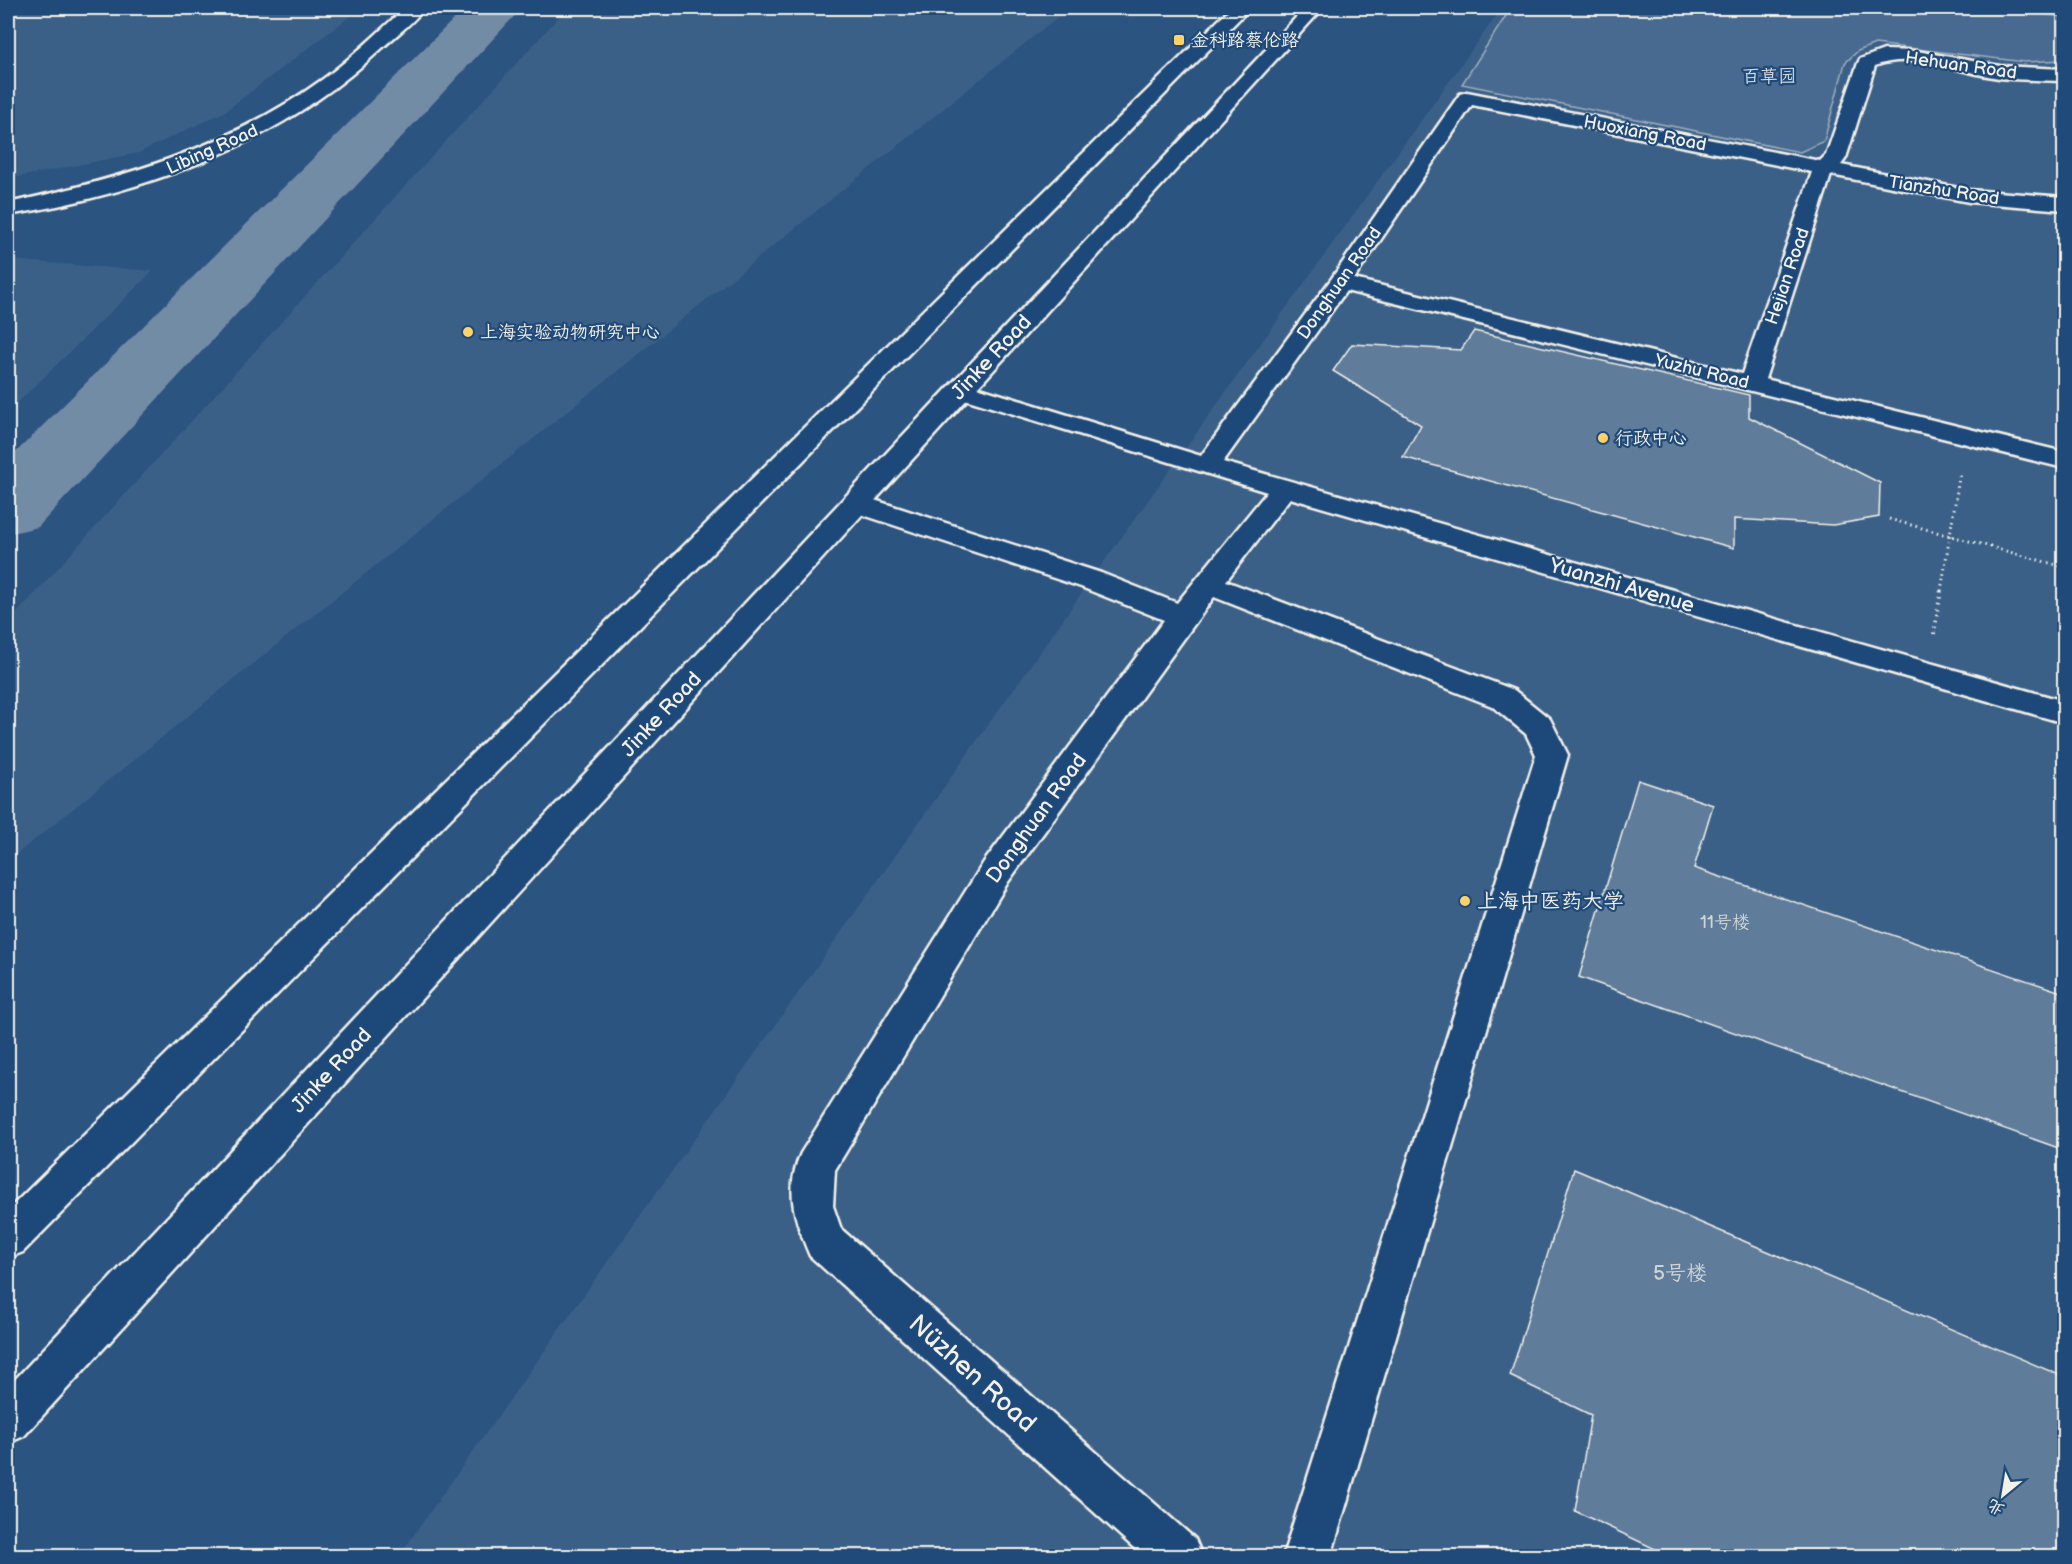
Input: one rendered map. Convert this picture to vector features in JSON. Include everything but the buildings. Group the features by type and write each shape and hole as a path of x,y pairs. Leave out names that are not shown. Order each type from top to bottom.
{"main road":[{"name":"Libing Road","path":"8,209 73,197 158,174 232,144 289,112 331,83 415,8"},
{"path":"8,1238 1241,8"},
{"name":"Jinke Road","path":"8,1420 1314,8"},
{"name":"Hehuan Road","path":"1824,169 1836,158 1867,63 1884,56 1917,57 2000,72 2064,75"},
{"name":"Huoxiang Road","path":"1467,98 1824,169"},
{"name":"Donghuan Road","path":"1193,462 1340,284 1467,98"},
{"name":"Tianzhu Road","path":"1824,169 1969,196 2064,204"},
{"name":"Hejian Road","path":"1751,383 1824,169"},
{"name":"Yuzhu Road","path":"1340,284 2064,460"},
{"name":"Yuanzhi Avenue","path":"961,390 1193,462 2063,711"},
{"name":"Donghuan Road","path":"815,1166 996,872 1183,616 1284,488"},
{"path":"855,503 1091,580 1183,616"},
{"path":"1209,585 1503,698 1539,727 1551,755 1306,1557"},
{"name":"Nüzhen Road","path":"815,1166 812,1206 825,1242 1178,1557"}],"path":[{"path":"1928,673 1966,435"},
{"path":"1889,519 2064,567"},
{"path":"2063,711 2064,528"}],"shaded area":[{"path":"8,8 361,8 224,112 138,153 8,179"},
{"name":"上海实验动物研究中心","path":"567,8 1069,8 8,861 8,623"},
{"name":"上海中医药大学","path":"1502,8 2008,8 2064,16 2064,1556 399,1556 1091,580"},
{"path":"8,260 153,271 8,412"}],"green space":[{"name":"百草园","path":"1511,8 2000,8 2064,17 2064,60 2025,62 1875,44 1858,51 1845,63 1824,141 1800,152 1462,84"}],"waterway":[{"path":"8,508 495,8"}],"place":[{"name":"金科路蔡伦路","path":"1179,40"},
{"name":"上海实验动物研究中心","path":"468,332"},
{"name":"行政中心","path":"1603,438"},
{"name":"上海中医药大学","path":"1465,901"}]}
